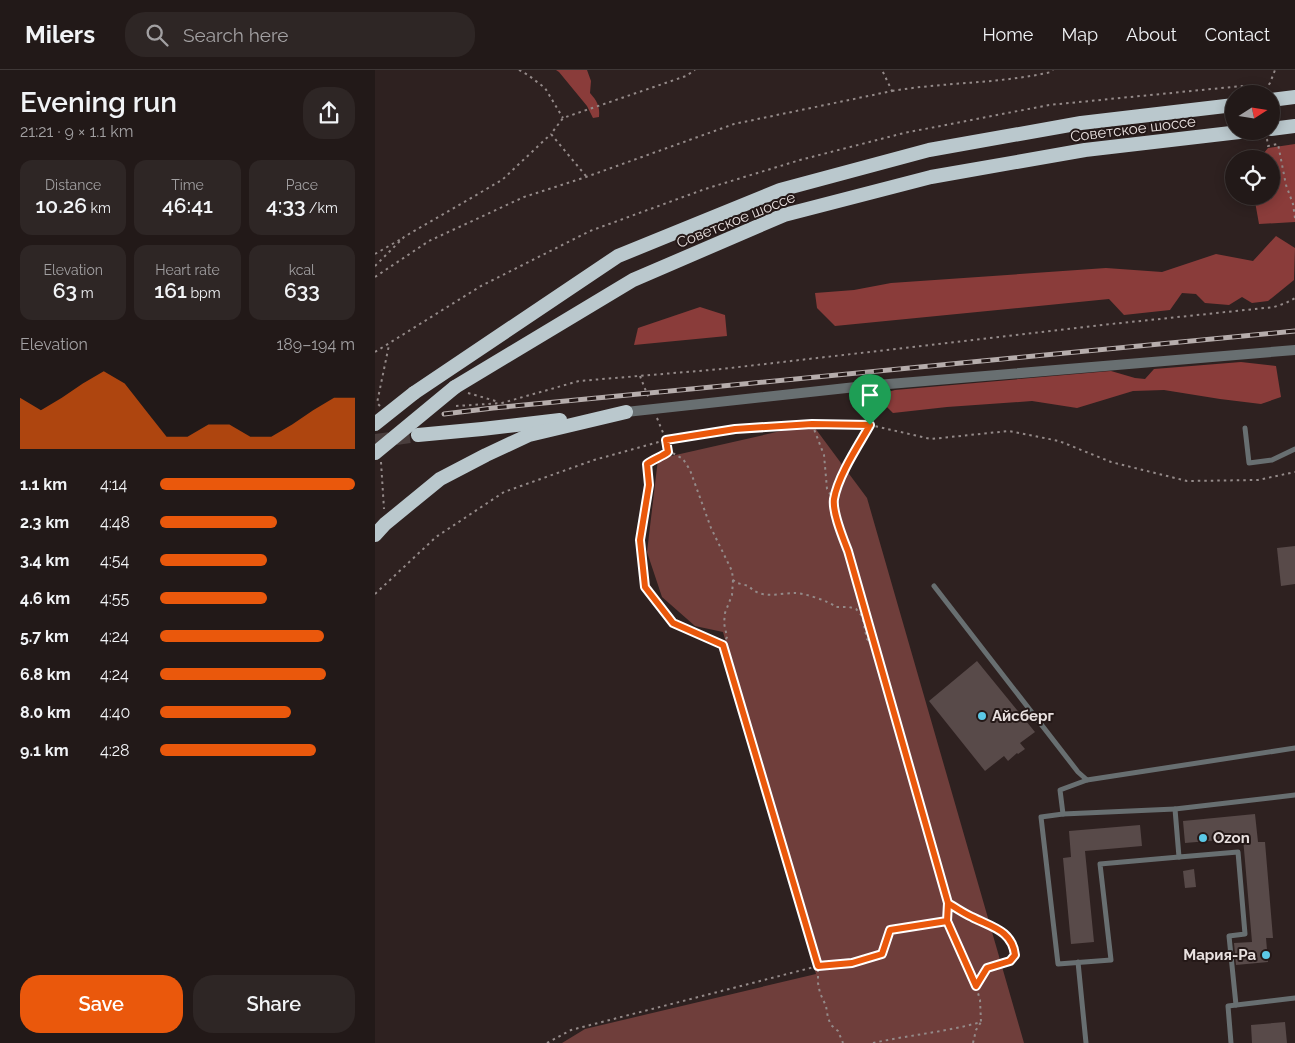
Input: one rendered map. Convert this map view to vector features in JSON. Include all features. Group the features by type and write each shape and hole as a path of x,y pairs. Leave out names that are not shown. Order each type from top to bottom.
{"highway":[{"path":"1280,99 1295,97"},
{"name":"Советское шоссе","path":"375,424 414,393 618,256 780,190 929,150 1081,123 1225,106"},
{"path":"1280,131 1295,126"},
{"name":"Советское шоссе","path":"378,459 455,387 633,280 784,215 931,177 1085,150 1225,134"},
{"path":"418,435 626,412"},
{"path":"375,535 385,524 440,480 529,435 626,412"}],"street":[{"path":"626,412 865,386 1295,350"}],"lane":[{"path":"1245,428 1249,463 1272,460 1295,448"},
{"path":"934,586 1078,772 1087,780"},
{"path":"1063,814 1060,790 1087,780 1295,748"},
{"path":"1236,1005 1229,936 1245,934 1238,852 1100,864 1111,960 1058,964 1041,818 1063,814 1175,809 1295,795"},
{"path":"1175,809 1179,857"},
{"path":"1078,962 1086,1043"},
{"path":"1231,1043 1227,1006 1295,998"}],"path":[{"path":"519,70 545,88 563,118"},
{"path":"375,254 502,180 551,134 563,118 686,76 695,70"},
{"path":"882,70 891,91"},
{"path":"375,277 429,241 524,198 734,124 918,86 1029,77 1053,70"},
{"path":"1269,85 1275,70"},
{"path":"551,134 587,177"},
{"path":"1268,140 1267,146 1278,144 1295,218"},
{"path":"375,266 404,237"},
{"path":"456,406 502,403 579,381 723,369 1273,307 1286,303 1295,297"},
{"path":"377,403 389,344"},
{"path":"834,500 841,479 870,425 865,386"},
{"path":"471,394 502,403"},
{"path":"812,424 825,454 827,489 834,500 838,524 848,551 948,903 947,921 976,986 980,1000 981,1022 976,1030 973,1043"},
{"path":"375,594 437,537 504,492 594,460 666,440 735,429 812,424 870,425 931,439 1009,431 1059,441 1111,462 1187,481 1258,480 1295,472"},
{"path":"666,440 671,452 683,459 690,470 711,528 732,570 732,595 725,613 727,637 723,645 818,966 820,994 826,1006 831,1025 838,1031 843,1043"},
{"path":"666,440 668,452 647,464 649,485 640,540 645,587 673,623 723,645"},
{"path":"378,459 385,524"},
{"path":"733,580 749,586 759,593 775,595 805,594 831,603 836,607 855,609 862,616 867,639 875,647"},
{"path":"948,903 973,918 997,928 1007,936 1014,948 1015,955 1010,961 987,968 976,986"},
{"path":"547,1043 571,1030 818,966 852,963 882,954 890,930 947,921"},
{"path":"873,1043 898,1037 964,1027 981,1022"}],"shaded area":[{"path":"556,70 587,70 591,81 590,93 597,104 599,117 593,118 587,106"},
{"path":"1295,144 1295,222 1259,224 1256,205 1280,205 1280,150 1266,150 1268,148"},
{"path":"1276,236 1295,248 1294,280 1268,301 1252,303 1242,297 1229,305 1205,303 1196,294 1182,293 1170,310 1124,315 1109,299 835,326 817,308 815,293 854,290 891,283 1106,268 1162,272 1216,254 1253,261"},
{"path":"700,307 725,315 727,336 634,345 638,328"},
{"path":"1241,362 1276,366 1281,397 1261,404 1164,390 1133,391 1077,408 1032,401 893,413 880,400 884,393 895,390 1111,371 1145,379 1154,369"},
{"path":"812,424 867,498 1024,1043 562,1043 585,1029 816,974 723,632 695,626 662,597 647,552 658,459"}],"building":[{"path":"1295,546 1295,584 1281,586 1277,548"},
{"name":"Айсберг","path":"977,661 1035,732 1020,743 1025,749 1008,761 1004,756 985,771 929,701"},
{"path":"1255,814 1258,842 1265,842 1273,938 1266,938 1268,962 1236,965 1234,943 1252,942 1243,838 1185,843 1183,821"},
{"path":"1140,825 1142,846 1085,851 1094,942 1071,944 1063,858 1071,857 1069,831"},
{"path":"1194,869 1196,887 1185,888 1183,871"},
{"path":"1285,1022 1287,1043 1252,1043 1251,1025"}],"tunnel":[{"path":"375,441 418,435"}],"railway":[{"path":"444,414 1295,331"}],"place":[{"name":"Айсберг","path":"982,716"},
{"name":"Ozon","path":"1203,838"},
{"name":"Мария-Ра","path":"1266,955"}],"route":[{"path":"870,425 812,424 735,429 666,440 668,452 647,464 649,485 640,540 645,587 673,623 723,645 818,966 852,963 882,954 890,930 947,921 948,903 963,913 997,928 1007,936 1014,948 1015,955 1010,961 987,968 976,986 947,921 948,903 848,551 838,524 834,500 841,479 870,425"}]}
